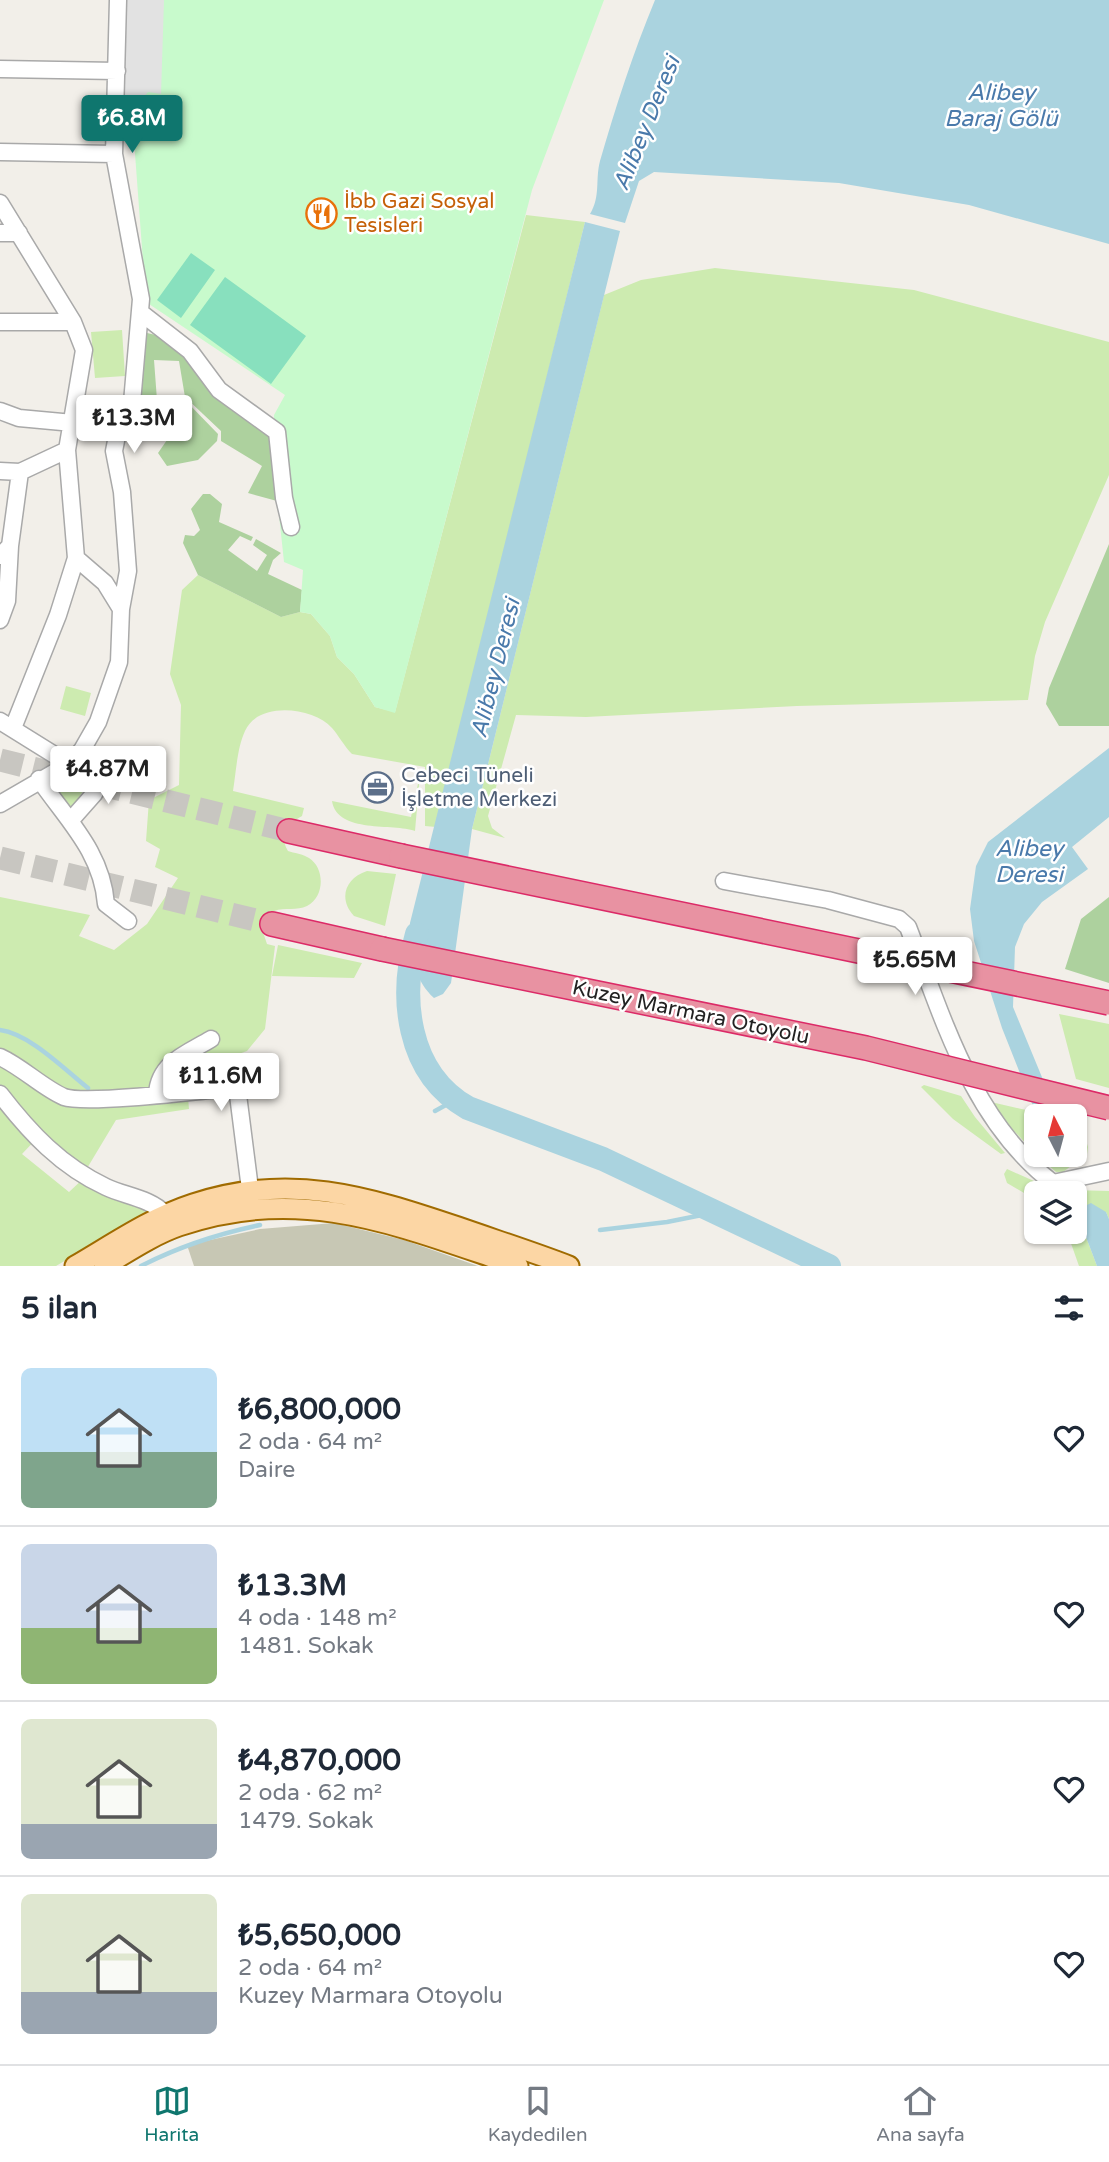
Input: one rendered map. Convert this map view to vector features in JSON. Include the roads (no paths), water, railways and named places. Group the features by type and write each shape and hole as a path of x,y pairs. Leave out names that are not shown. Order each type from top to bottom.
{"highway":[{"path":"289,831 1109,1003"},
{"name":"Kuzey Marmara Otoyolu","path":"272,924 866,1048 1109,1108"}],"main road":[{"path":"75,1266 165,1214 250,1189 307,1188 344,1193 399,1207 569,1266"},
{"path":"250,1189 253,1209"},
{"path":"104,1266 178,1226 253,1209 313,1208 349,1213 518,1266"}],"street":[{"path":"0,804 69,764 82,750 98,722 119,662 121,609 128,571 122,492 114,451 118,430 131,414 141,306 114,154 118,0"},
{"path":"0,69 117,71"},
{"path":"0,152 114,154"},
{"path":"0,203 73,322 83,350 67,450 76,558 58,615 6,724 69,764"},
{"path":"0,233 19,233"},
{"path":"141,306 190,351 219,390 277,432 284,498 291,527"},
{"path":"0,322 73,322"},
{"path":"0,411 19,418 73,423"},
{"path":"0,471 20,472 67,450"},
{"path":"0,620 4,599 5,551 20,472"},
{"path":"76,558 105,583 121,609"},
{"path":"71,820 94,794 109,766"},
{"path":"39,779 71,820 104,878 106,904 128,922"},
{"path":"724,881 828,900 899,919 908,927 944,1021 980,1102 1003,1133 1038,1171 1053,1183 1109,1171"},
{"path":"157,1094 158,1080 170,1062 211,1039"},
{"path":"0,1057 65,1097 157,1094 237,1087 250,1189"},
{"path":"0,1094 30,1133 68,1165 106,1187 159,1207 165,1214"}],"water":[{"name":"Alibey Baraj Gölü","path":"655,0 1109,0 1109,244 969,205 839,183 654,172 639,181 625,223 590,214 596,201 599,168 606,140"},
{"path":"585,222 620,231 472,829 451,983 443,994 434,998 427,991 414,964 410,923"},
{"name":"Alibey Deresi","path":"1109,748 1109,817 1072,847 1088,869 1042,902 1024,924 1015,947 1013,1007 1053,1104 1032,1104 1002,1028 974,941 970,909 976,866 988,842"},
{"path":"1091,1203 1106,1212 1109,1219 1109,1266 1097,1266 1087,1240 1087,1205"}],"waterway":[{"name":"Alibey Deresi","path":"417,934 409,982 412,1031 431,1075 447,1093 468,1108 603,1159 829,1266"},
{"path":"0,1030 35,1045 88,1088"},
{"path":"435,1111 455,1100"},
{"path":"600,1230 667,1222 717,1212"},
{"path":"141,1266 199,1241 260,1225"}],"tunnel":[{"path":"0,760 289,831"},
{"path":"0,858 272,924"}],"place":[{"name":"İbb Gazi Sosyal Tesisleri","path":"321,213"},
{"name":"Cebeci Tüneli İşletme Merkezi","path":"378,787"}]}
